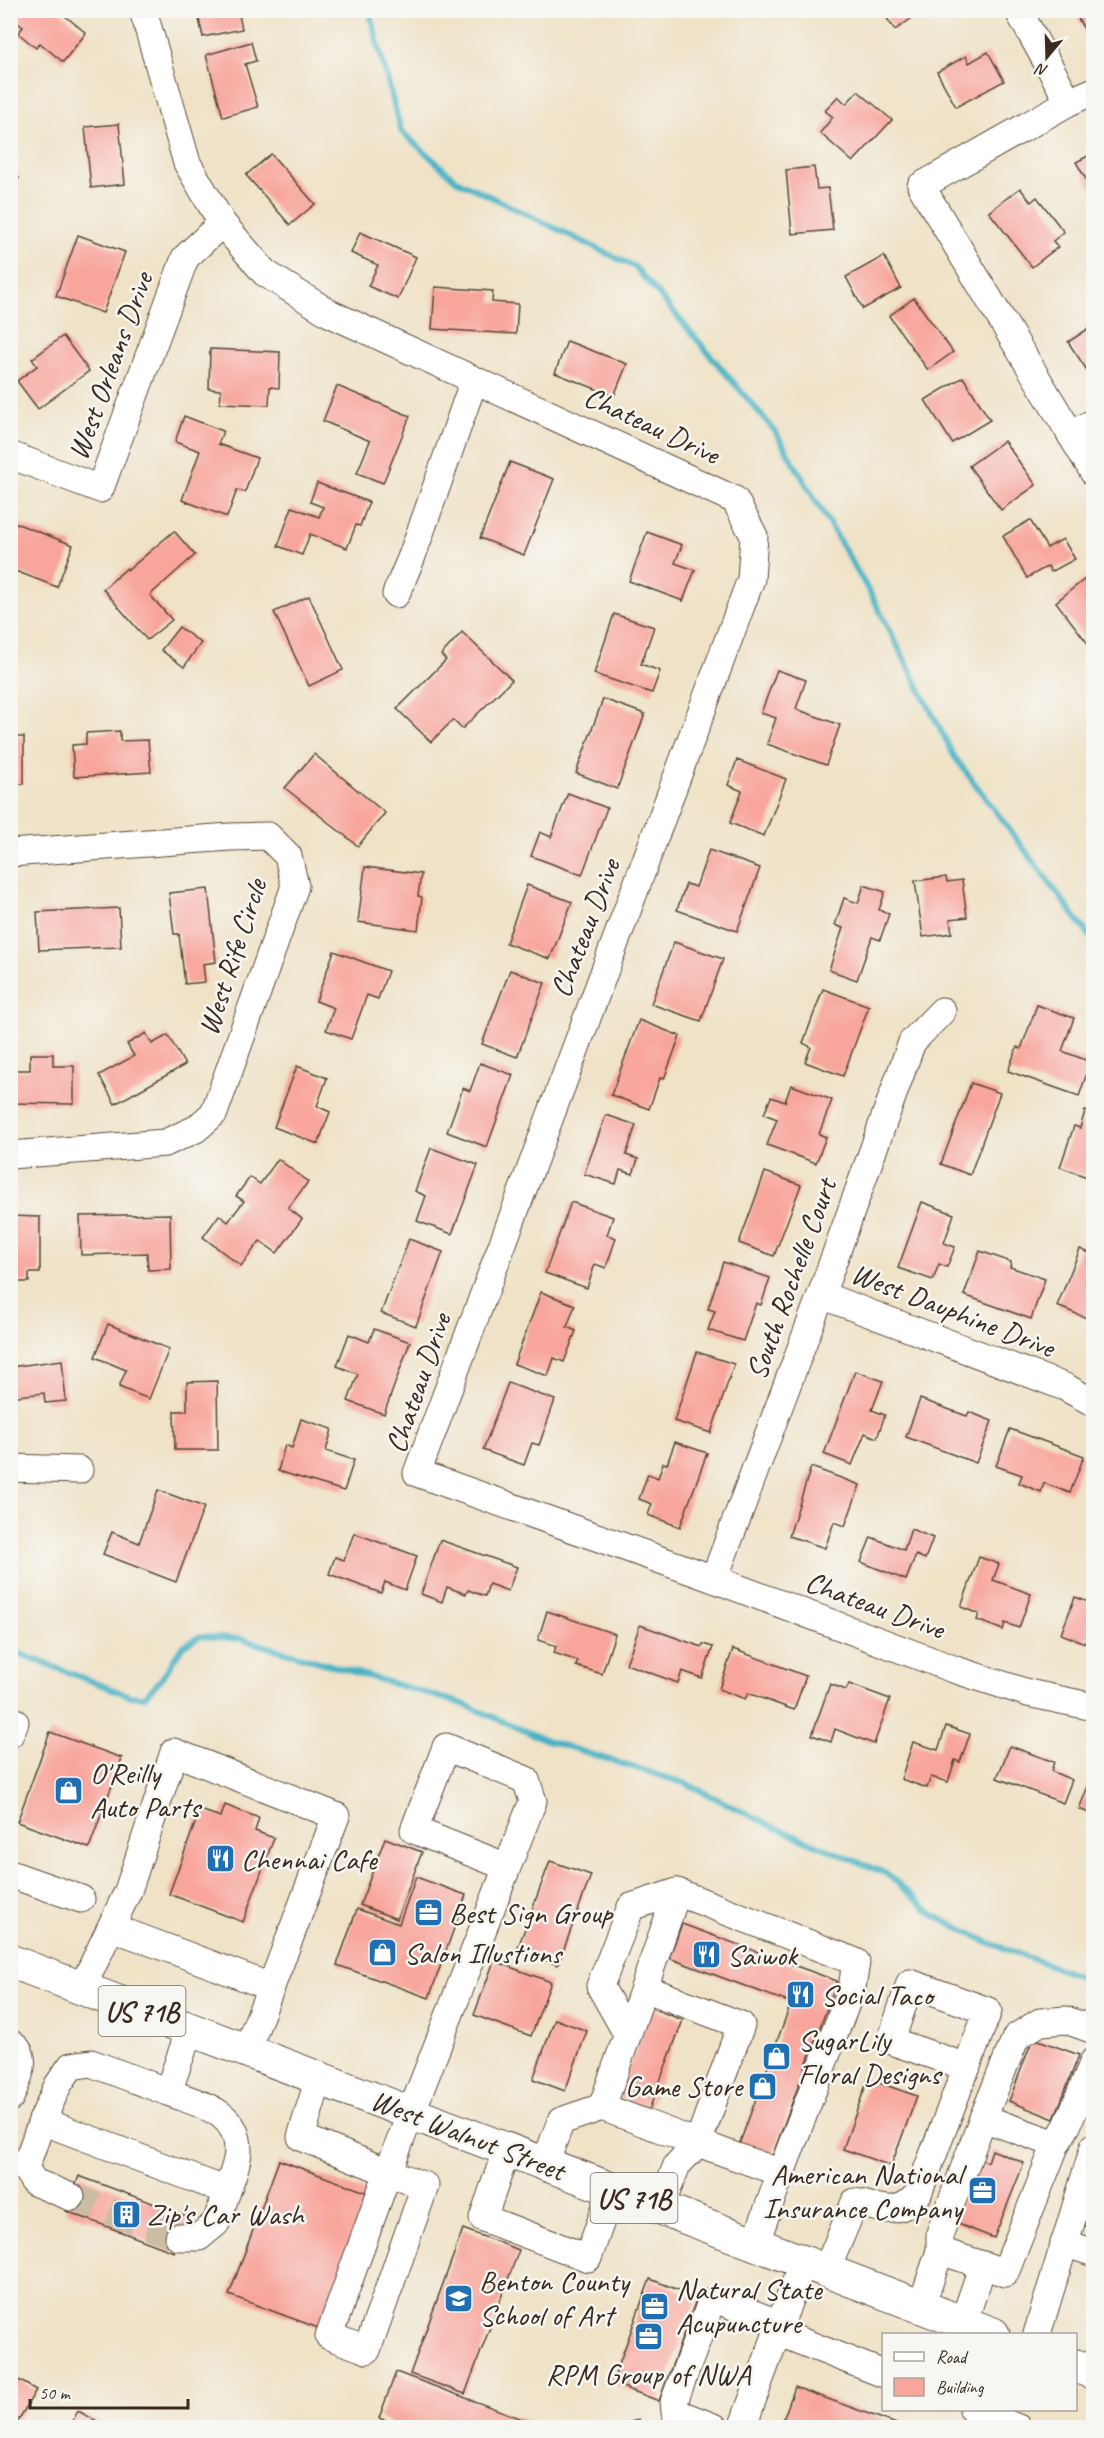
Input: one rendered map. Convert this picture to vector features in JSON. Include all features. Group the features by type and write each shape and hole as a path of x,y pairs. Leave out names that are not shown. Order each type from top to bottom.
{"main road":[{"name":"West Walnut Street","path":"10,1961 990,2333"},
{"path":"1077,2366 1094,2373"}],"street":[{"name":"Chateau Drive","path":"143,10 187,163 222,223 265,273 329,313 735,500 754,536 751,579 417,1473 714,1579 953,1669 1028,1693 1094,1707"},
{"path":"1018,10 1069,102"},
{"path":"1094,91 1069,102 921,186 1082,429 1094,472"},
{"name":"West Orleans Drive","path":"10,455 100,489 185,258 222,223"},
{"path":"396,594 412,556 474,380"},
{"name":"West Rife Circle","path":"10,853 268,836 288,856 295,886 214,1113 196,1129 165,1143 10,1155"},
{"name":"South Rochelle Court","path":"714,1579 821,1295 912,1042 942,1011"},
{"name":"West Dauphine Drive","path":"821,1295 1065,1387 1094,1403"},
{"path":"10,1468 79,1470"},
{"path":"10,1720 15,1722 10,1734"},
{"path":"319,2078 301,2137 388,2172 425,2186 367,2350 329,2336 388,2172 533,1801 526,1780 446,1747 414,1830 507,1867"},
{"path":"82,1988 128,1891 174,1752 336,1816 247,2050"},
{"path":"10,1874 81,1899"},
{"path":"602,2107 677,1892"},
{"path":"627,2034 600,1986 631,1907 677,1892 856,1962 852,1988 755,2244"},
{"path":"111,1927 271,1987"},
{"path":"644,1988 741,2025 698,2143 677,2165 660,2208"},
{"path":"921,2307 940,2251 940,2233 1016,2037 1040,2022 1057,2020 1066,2020 1094,2030"},
{"path":"168,2092 190,2029"},
{"path":"10,2043 20,2054 23,2064 10,2098"},
{"path":"940,2251 1005,2273 1056,2144 1067,2126 1094,2061"},
{"path":"71,2197 34,2181 25,2168 58,2085 71,2066 91,2063 218,2111 234,2127 239,2151 216,2223 199,2237 179,2237"},
{"path":"741,2427 778,2328 855,2202 885,2210 900,2209 909,2204 918,2194 967,2067"},
{"path":"545,2164 561,2121 602,2107 782,2173"},
{"path":"983,2118 1056,2144"},
{"path":"42,2121 227,2191"},
{"path":"1036,2333 1064,2243 1088,2183 1094,2147"},
{"path":"507,2150 483,2218 588,2258 612,2189"},
{"path":"1064,2243 1094,2253"},
{"path":"963,2323 983,2265"},
{"path":"716,2427 675,2412 674,2402 711,2302 720,2301 882,2373"},
{"path":"978,2411 1018,2427"},
{"path":"1027,2427 1033,2411"}],"building":[{"path":"10,10 58,10 86,33 63,62 40,43 36,48 18,33 23,27 10,17"},
{"path":"197,10 238,10 242,29 203,37"},
{"path":"881,10 917,10 919,13 895,30"},
{"path":"1073,10 1094,10 1094,39 1091,41"},
{"path":"251,42 256,61 245,64 258,107 223,117 206,55"},
{"path":"988,52 1004,81 956,107 937,72 966,56 969,63"},
{"path":"858,91 892,120 853,162 820,133 833,117 825,111 838,96 846,104"},
{"path":"119,124 125,184 91,188 85,127"},
{"path":"1094,153 1094,193 1076,162"},
{"path":"271,154 315,204 290,225 246,175"},
{"path":"814,167 817,189 828,188 833,230 792,234 786,170"},
{"path":"10,169 19,178 10,185"},
{"path":"1020,188 1031,202 1037,197 1064,232 1053,241 1058,247 1032,267 989,212"},
{"path":"360,232 416,257 398,299 368,286 378,265 351,253"},
{"path":"78,235 125,252 103,313 56,296"},
{"path":"884,256 901,288 863,309 846,277"},
{"path":"435,287 493,291 492,302 518,304 516,334 432,329"},
{"path":"914,298 953,352 928,370 889,316"},
{"path":"1094,325 1094,375 1091,376 1068,342"},
{"path":"63,336 89,371 38,409 17,381 37,366 32,359"},
{"path":"567,341 627,364 614,396 555,373"},
{"path":"210,349 280,352 279,388 270,387 269,405 220,403 221,390 209,389"},
{"path":"963,377 990,420 952,443 925,400"},
{"path":"337,386 410,416 383,483 357,473 370,441 323,421"},
{"path":"184,416 223,431 218,444 257,458 245,492 237,490 227,517 182,500 200,451 175,442"},
{"path":"1004,441 1036,485 1001,510 969,466"},
{"path":"510,462 554,479 524,555 480,538"},
{"path":"317,483 369,502 360,526 356,525 347,548 310,534 302,555 278,546 292,507 319,517 323,507 310,502"},
{"path":"1030,520 1047,548 1063,539 1075,559 1051,572 1048,566 1027,578 1003,536"},
{"path":"10,521 73,545 57,587 10,569"},
{"path":"174,531 195,555 150,595 172,620 147,640 103,589"},
{"path":"647,532 682,545 675,563 695,570 683,601 629,581"},
{"path":"1085,579 1094,590 1094,642 1089,645 1056,602"},
{"path":"309,596 343,670 309,686 274,612"},
{"path":"614,614 654,627 641,664 660,671 652,693 594,674"},
{"path":"179,627 201,643 184,667 161,650"},
{"path":"462,632 512,680 462,729 453,720 431,742 397,709 446,660 441,655"},
{"path":"777,670 806,680 796,709 840,725 826,765 767,744 776,718 761,713"},
{"path":"603,699 645,714 617,789 576,773"},
{"path":"10,729 13,729 13,737 24,737 24,784 10,784"},
{"path":"120,731 120,741 148,740 151,772 74,777 72,745 86,744 86,733"},
{"path":"314,754 385,813 358,846 285,788"},
{"path":"737,760 786,779 764,836 730,823 742,791 728,785"},
{"path":"568,793 607,808 582,875 531,856 540,832 551,837"},
{"path":"709,850 760,868 737,931 677,910 686,884 696,887"},
{"path":"365,867 421,874 418,896 422,897 418,930 358,922"},
{"path":"946,877 947,882 962,880 967,917 950,919 952,933 923,937 915,881"},
{"path":"527,885 572,902 550,959 506,943"},
{"path":"864,885 885,892 879,910 889,914 880,940 872,937 857,980 829,970 843,928 835,925 844,898 858,903"},
{"path":"208,889 216,962 203,964 205,982 185,984 179,934 174,934 169,893"},
{"path":"119,908 121,947 39,950 37,912"},
{"path":"674,942 723,959 701,1021 651,1004"},
{"path":"334,951 388,971 378,999 367,995 351,1039 326,1030 334,1008 316,1001"},
{"path":"510,970 545,983 517,1057 482,1044"},
{"path":"823,989 869,1006 843,1076 805,1062 811,1047 803,1043"},
{"path":"1037,1005 1074,1018 1062,1051 1091,1062 1079,1096 1008,1071 1017,1047 1021,1049"},
{"path":"639,1020 680,1036 664,1079 660,1078 649,1109 611,1095"},
{"path":"146,1033 152,1044 168,1035 185,1065 115,1104 99,1075 134,1056 127,1044"},
{"path":"30,1054 53,1054 53,1066 74,1066 74,1104 10,1103 10,1070 30,1070"},
{"path":"480,1063 513,1075 487,1147 447,1132 463,1088 470,1091"},
{"path":"297,1066 327,1078 317,1106 330,1112 318,1144 274,1127"},
{"path":"971,1083 1000,1093 970,1175 941,1164"},
{"path":"791,1085 832,1100 819,1134 826,1137 816,1163 767,1145 777,1119 764,1114 771,1097 785,1102"},
{"path":"1085,1111 1094,1114 1094,1157 1087,1177 1060,1167 1074,1126 1080,1128"},
{"path":"606,1115 636,1125 626,1155 638,1159 633,1174 620,1170 616,1184 584,1174"},
{"path":"431,1148 478,1165 452,1234 417,1221 426,1196 415,1191"},
{"path":"278,1159 308,1182 288,1208 302,1219 277,1253 260,1241 241,1266 203,1237 219,1215 228,1222 244,1201 236,1196 250,1177 260,1184"},
{"path":"765,1172 801,1185 774,1256 739,1243"},
{"path":"571,1202 613,1217 607,1235 616,1238 606,1268 595,1264 587,1288 545,1273"},
{"path":"922,1202 954,1214 944,1243 955,1247 947,1267 939,1264 933,1280 898,1268"},
{"path":"170,1214 171,1269 148,1270 147,1253 81,1255 80,1216"},
{"path":"10,1216 40,1217 40,1273 29,1273 29,1282 10,1282"},
{"path":"409,1239 443,1252 416,1326 381,1313"},
{"path":"1080,1249 1094,1255 1094,1321 1057,1306"},
{"path":"980,1251 1011,1262 1010,1267 1045,1279 1031,1319 964,1295"},
{"path":"723,1262 770,1278 761,1305 756,1303 743,1341 708,1330 715,1311 708,1309"},
{"path":"541,1292 575,1305 567,1327 576,1331 564,1362 554,1358 548,1376 514,1364"},
{"path":"108,1324 169,1349 149,1399 119,1387 126,1370 95,1357"},
{"path":"374,1329 410,1342 384,1414 348,1401 358,1374 337,1366 349,1334 369,1342"},
{"path":"697,1352 734,1364 711,1433 674,1421"},
{"path":"62,1360 66,1401 45,1403 44,1393 10,1397 10,1367"},
{"path":"855,1371 883,1381 872,1410 885,1415 877,1438 865,1433 852,1465 824,1454"},
{"path":"217,1381 218,1450 175,1450 174,1411 187,1411 187,1382"},
{"path":"508,1383 555,1400 539,1445 532,1443 524,1465 483,1450"},
{"path":"920,1399 967,1416 969,1412 992,1421 976,1463 906,1437"},
{"path":"301,1419 332,1429 326,1451 354,1460 344,1491 278,1471 285,1445 292,1448"},
{"path":"1010,1429 1084,1456 1070,1493 1044,1483 1041,1492 1019,1483 1022,1475 996,1466"},
{"path":"675,1442 707,1453 680,1527 648,1515 652,1504 639,1499 648,1474 658,1478 663,1463 667,1464"},
{"path":"811,1467 860,1485 845,1526 834,1522 825,1548 789,1536"},
{"path":"158,1490 204,1507 176,1582 103,1554 112,1532 139,1543"},
{"path":"911,1529 933,1538 925,1559 916,1555 906,1580 861,1562 871,1537 904,1550"},
{"path":"354,1533 417,1556 405,1590 385,1582 381,1593 329,1574 335,1557 344,1560"},
{"path":"440,1540 517,1567 508,1591 489,1584 485,1596 468,1590 466,1594 447,1587 442,1602 421,1594"},
{"path":"979,1557 999,1564 993,1580 1031,1594 1019,1628 1005,1623 1003,1630 977,1620 979,1614 961,1607"},
{"path":"1075,1597 1094,1604 1094,1638 1088,1635 1085,1643 1061,1634"},
{"path":"547,1611 615,1634 602,1674 576,1666 578,1661 554,1653 556,1646 538,1640"},
{"path":"640,1625 702,1647 703,1644 713,1647 702,1678 682,1671 678,1683 626,1664"},
{"path":"733,1649 806,1676 794,1710 748,1693 745,1699 719,1689"},
{"path":"830,1684 846,1690 849,1684 890,1699 874,1744 835,1729 831,1742 812,1735"},
{"path":"946,1726 970,1734 960,1762 955,1760 948,1782 931,1777 927,1788 901,1779 913,1742 938,1750"},
{"name":"O'Reilly Auto Parts","path":"50,1732 122,1758 89,1848 17,1822"},
{"path":"1010,1746 1054,1762 1051,1771 1072,1780 1063,1803 997,1778"},
{"path":"1094,1771 1094,1815 1079,1809"},
{"path":"225,1805 259,1818 255,1831 274,1838 243,1922 169,1894 200,1810 221,1817"},
{"path":"385,1838 422,1852 397,1919 360,1905"},
{"path":"550,1861 591,1875 558,1965 517,1950"},
{"path":"416,1877 466,1895 429,1998 337,1965 357,1909 399,1924"},
{"path":"682,1924 837,1981 772,2157 739,2145 791,2003 669,1958"},
{"path":"494,1961 551,1982 531,2036 474,2015"},
{"path":"651,2008 683,2020 649,2110 617,2098"},
{"path":"555,2019 587,2031 565,2091 533,2079"},
{"path":"1033,2038 1079,2055 1054,2119 1009,2101"},
{"path":"868,2079 917,2096 891,2166 843,2149"},
{"path":"992,2150 1024,2163 994,2238 953,2222 979,2159 988,2162"},
{"path":"279,2160 371,2194 321,2329 229,2295"},
{"name":"Zip's Car Wash","path":"79,2176 187,2216 174,2252 66,2211"},
{"path":"1094,2203 1094,2228 1083,2225"},
{"path":"463,2229 519,2250 465,2394 410,2374"},
{"path":"650,2279 697,2297 659,2401 612,2383"},
{"path":"396,2372 544,2428 404,2428 379,2418"},
{"path":"10,2375 36,2390 14,2428 10,2426"},
{"path":"795,2387 905,2427 905,2428 780,2428"},
{"path":"78,2411 110,2428 69,2428"},
{"path":"638,2420 640,2428 613,2428 613,2427"}],"waterway":[{"path":"369,10 401,131 456,180 635,267 775,431 874,600 954,756 1094,942"},
{"path":"10,1650 130,1696 144,1697 162,1678 182,1647 200,1636 241,1639 463,1704 546,1740 687,1784 774,1827 887,1874 935,1916 990,1943 1094,1982"}],"tunnel":[{"path":"71,2197 179,2237"}],"place":[{"name":"O'Reilly Auto Parts","path":"69,1790"},
{"name":"Chennai Cafe","path":"220,1859"},
{"name":"Best Sign Group","path":"428,1913"},
{"name":"Salon Illustions","path":"383,1953"},
{"name":"Saiwok","path":"706,1955"},
{"name":"Social Taco","path":"800,1995"},
{"name":"SugarLily Floral Designs","path":"777,2057"},
{"name":"Game Store","path":"763,2086"},
{"name":"American National Insurance Company","path":"983,2191"},
{"name":"Zip's Car Wash","path":"126,2214"},
{"name":"Benton County School of Art","path":"458,2298"},
{"name":"Natural State Acupuncture","path":"655,2306"},
{"name":"RPM Group of NWA","path":"648,2337"}]}
